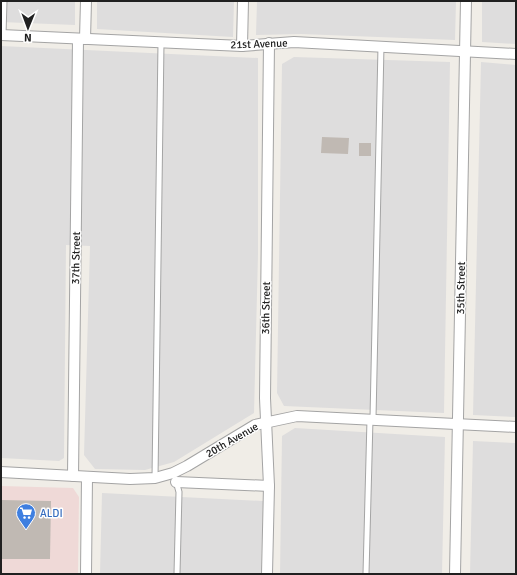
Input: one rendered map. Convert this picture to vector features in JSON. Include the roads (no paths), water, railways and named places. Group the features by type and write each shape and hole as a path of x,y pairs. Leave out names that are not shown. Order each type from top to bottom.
{"street":[{"name":"37th Street","path":"73,476 82,39 86,1"},
{"path":"242,46 243,1"},
{"name":"35th Street","path":"455,574 466,1"},
{"name":"21st Avenue","path":"2,35 242,46 269,43 380,46 516,54"},
{"name":"36th Street","path":"268,574 269,486 265,421 269,43"},
{"name":"20th Avenue","path":"175,478 242,432 265,421 297,416 372,418 458,425 516,427"},
{"name":"20th Avenue","path":"1,472 130,480 175,478 269,486"},
{"path":"86,574 87,477"}],"lane":[{"path":"2,35 4,1"},
{"path":"155,478 161,43"},
{"path":"366,574 372,418 380,46"},
{"path":"175,478 179,492 177,574"}],"place":[{"name":"ALDI","path":"26,530"}]}
